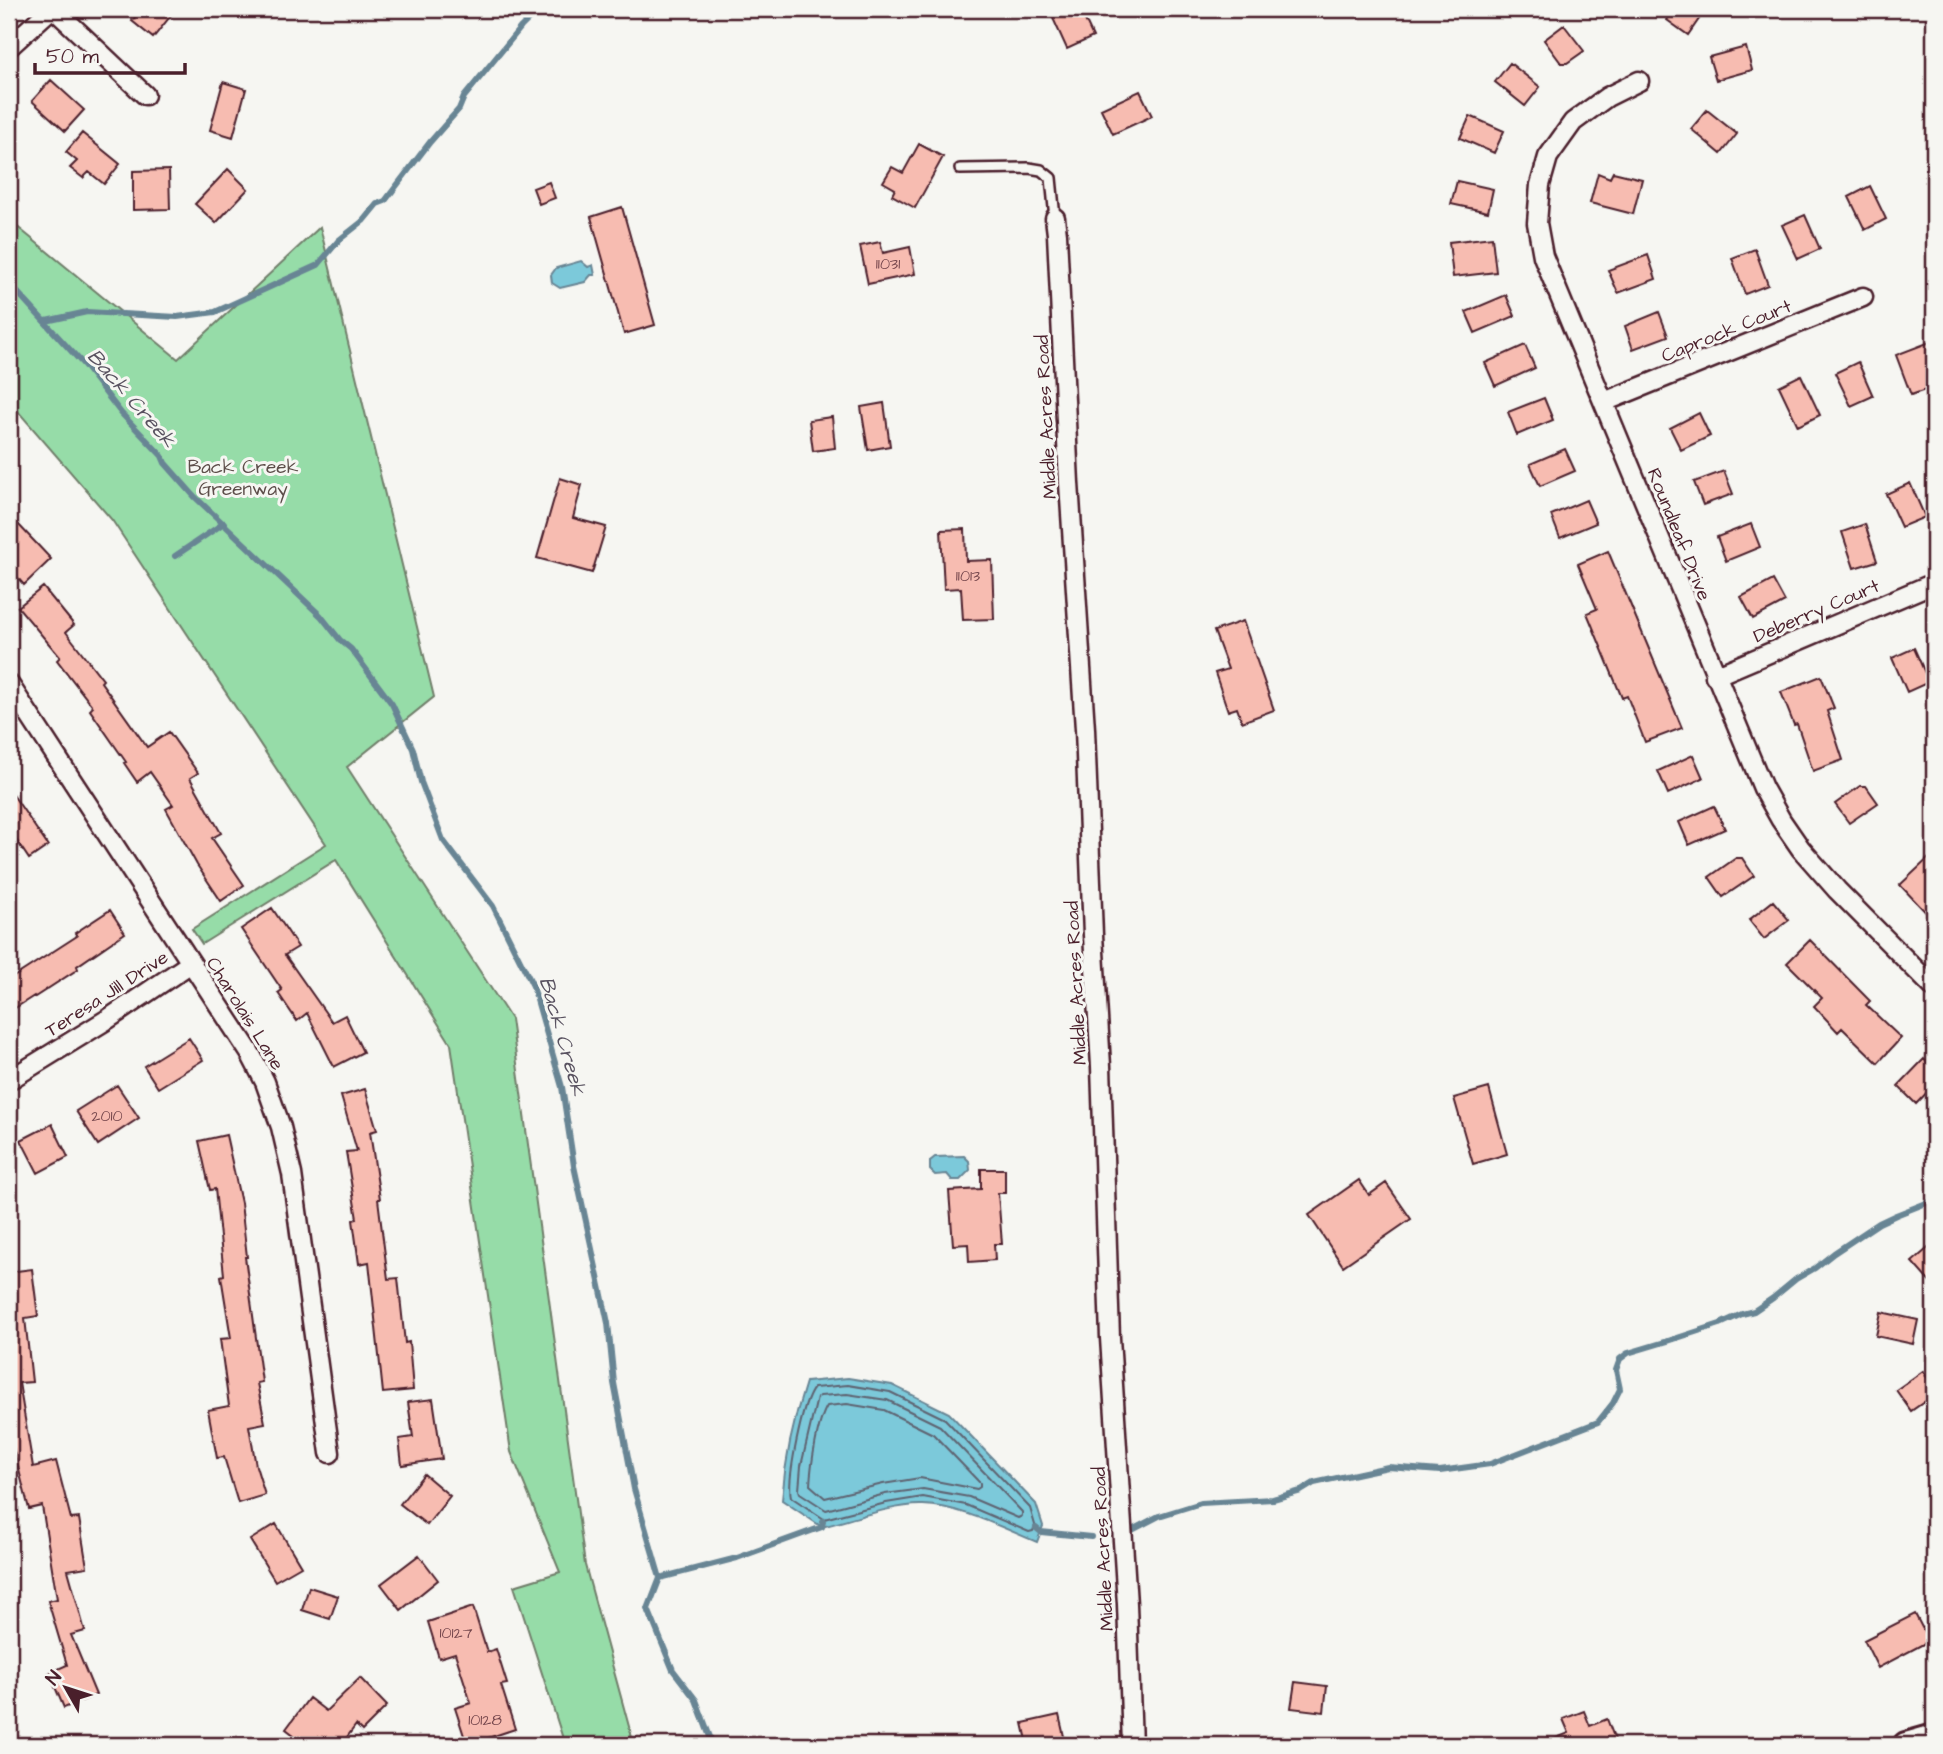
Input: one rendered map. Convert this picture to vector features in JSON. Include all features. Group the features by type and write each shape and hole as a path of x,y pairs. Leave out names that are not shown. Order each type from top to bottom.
{"street":[{"path":"9,47 53,9 145,95"},
{"name":"Roundleaf Drive","path":"1639,81 1607,97 1573,122 1548,156 1536,223 1543,256 1763,788 1801,849 1837,890 1932,983"},
{"name":"Middle Acres Road","path":"1055,218 1085,729 1101,1066 1110,1338 1127,1604 1132,1745"},
{"name":"Caprock Court","path":"1604,402 1863,298"},
{"name":"Deberry Court","path":"1715,676 1934,583"},
{"name":"Charolais Lane","path":"9,684 250,1053 265,1083 281,1127 292,1174 330,1454"},
{"name":"Teresa Jill Drive","path":"9,1080 108,1019 191,963"},
{"path":"1906,1745 1934,1737"}],"lane":[{"path":"960,169 1041,170 1051,178 1055,218"}],"green space":[{"name":"Back Creek Greenway","path":"9,220 178,359 320,227 434,697 347,767 511,1019 585,1565 634,1745 565,1745 514,1586 560,1572 511,1452 451,1044 336,860 202,944 192,929 326,844 112,520 9,401"}],"water":[{"path":"581,261 588,267 593,265 595,275 591,275 585,282 560,288 552,283 551,275 556,268"},
{"path":"964,1156 969,1161 970,1170 960,1180 952,1180 947,1174 935,1175 930,1170 930,1161 935,1157"},
{"path":"848,1378 892,1385 949,1413 1036,1504 1043,1526 1037,1542 967,1513 923,1505 886,1510 822,1527 782,1500 790,1440 806,1382"}],"building":[{"path":"141,9 176,9 153,38 132,21"},
{"path":"1068,9 1080,9 1093,37 1067,49 1052,16"},
{"path":"1675,9 1706,9 1688,35 1667,20"},
{"path":"1564,25 1584,51 1567,63 1561,63 1544,40"},
{"path":"1746,47 1752,70 1716,80 1709,57"},
{"path":"1510,63 1540,87 1525,106 1495,82"},
{"path":"51,80 84,110 65,131 32,101"},
{"path":"223,82 246,89 233,137 210,130"},
{"path":"1140,91 1152,116 1113,134 1101,109"},
{"path":"1707,110 1737,134 1721,154 1691,129"},
{"path":"1470,116 1504,131 1494,153 1460,138"},
{"path":"82,133 120,164 104,184 89,172 83,178 70,168 77,161 66,152"},
{"path":"919,144 943,157 915,208 892,195 895,189 883,182 892,167 903,173"},
{"path":"228,169 248,189 216,223 195,204"},
{"path":"169,170 170,209 133,210 133,171"},
{"path":"1613,172 1642,179 1633,214 1590,203 1598,173 1610,178"},
{"path":"1457,181 1493,189 1488,212 1451,204"},
{"path":"549,182 555,198 539,204 533,188"},
{"path":"1870,186 1886,219 1865,230 1849,197"},
{"path":"622,207 655,325 624,334 591,217"},
{"path":"1805,215 1820,249 1798,259 1782,225"},
{"path":"1492,237 1496,272 1453,277 1449,242"},
{"path":"880,242 883,253 910,247 915,274 868,284 860,246"},
{"path":"1755,249 1768,285 1745,294 1732,258"},
{"path":"1648,255 1656,279 1618,293 1608,270"},
{"path":"1506,295 1515,316 1475,333 1466,312"},
{"path":"1659,312 1668,336 1633,349 1625,326"},
{"path":"1930,342 1934,352 1934,387 1911,395 1896,355"},
{"path":"1525,345 1535,368 1495,386 1485,363"},
{"path":"1858,362 1873,396 1851,406 1835,373"},
{"path":"1801,375 1820,415 1798,426 1779,386"},
{"path":"1544,398 1553,420 1517,435 1508,412"},
{"path":"884,403 890,446 868,450 861,407"},
{"path":"1699,413 1710,436 1681,450 1670,428"},
{"path":"832,417 835,448 813,451 809,420"},
{"path":"1565,449 1575,471 1540,486 1530,464"},
{"path":"1724,471 1733,494 1703,505 1694,482"},
{"path":"560,478 582,485 573,518 606,527 592,573 537,558"},
{"path":"1910,483 1925,517 1901,527 1886,494"},
{"path":"1586,500 1596,523 1560,538 1551,515"},
{"path":"17,523 51,559 24,585 9,568 9,530"},
{"path":"1751,524 1760,547 1726,561 1717,537"},
{"path":"1865,524 1877,561 1854,568 1842,532"},
{"path":"965,529 966,561 992,560 994,619 963,620 961,588 944,589 941,530"},
{"path":"1608,551 1682,728 1645,742 1627,696 1622,698 1587,613 1597,609 1578,564"},
{"path":"1773,580 1785,602 1753,619 1741,597"},
{"path":"43,587 74,625 66,632 103,680 101,682 147,747 169,732 198,773 190,778 221,833 212,838 244,885 221,901 197,865 166,809 173,805 150,772 137,782 90,710 93,707 57,660 60,657 18,607"},
{"path":"1243,621 1274,710 1242,722 1237,708 1228,711 1215,673 1228,669 1214,631"},
{"path":"1914,648 1929,682 1907,692 1892,658"},
{"path":"1821,676 1834,708 1827,711 1843,760 1813,771 1797,724 1794,725 1781,692"},
{"path":"1693,755 1703,778 1668,794 1658,771"},
{"path":"1860,786 1866,786 1878,803 1849,823 1835,804"},
{"path":"9,789 48,846 29,859 9,829"},
{"path":"1714,806 1725,829 1689,845 1679,822"},
{"path":"1934,853 1934,921 1900,885"},
{"path":"1736,858 1742,858 1754,876 1723,897 1709,877"},
{"path":"1773,901 1789,920 1764,939 1749,920"},
{"path":"272,908 298,947 285,955 332,1022 345,1015 363,1052 334,1067 307,1013 297,1021 278,993 282,990 241,929"},
{"path":"110,910 125,933 77,966 78,969 9,1012 9,980 77,936 75,933"},
{"path":"1810,940 1870,1001 1866,1005 1901,1038 1878,1063 1842,1028 1838,1032 1814,1006 1822,998 1787,963"},
{"path":"189,1038 203,1060 158,1088 144,1066"},
{"path":"1924,1059 1934,1070 1934,1085 1916,1104 1898,1086"},
{"path":"117,1085 139,1118 98,1145 76,1111"},
{"path":"1489,1088 1507,1154 1473,1164 1454,1098"},
{"path":"365,1089 377,1130 370,1132 388,1279 398,1278 405,1343 409,1342 413,1390 383,1393 369,1262 359,1264 353,1220 357,1219 346,1152 357,1151 341,1096"},
{"path":"52,1124 68,1157 38,1173 21,1140"},
{"path":"226,1135 241,1203 245,1257 262,1382 257,1383 265,1423 249,1426 256,1466 265,1495 238,1503 224,1457 217,1458 208,1410 229,1406 220,1339 231,1338 221,1276 224,1275 215,1189 210,1190 199,1141"},
{"path":"981,1169 1005,1169 1005,1193 998,1193 1002,1244 994,1244 995,1260 969,1262 968,1244 953,1245 949,1191 981,1189"},
{"path":"1359,1180 1369,1195 1386,1183 1411,1219 1343,1266 1309,1215"},
{"path":"1934,1243 1934,1287 1912,1262"},
{"path":"32,1269 38,1316 25,1318 32,1382 19,1383 33,1467 56,1461 71,1519 79,1518 87,1567 68,1570 85,1631 71,1635 96,1695 64,1708 49,1673 67,1665 48,1601 57,1599 42,1506 29,1509 13,1447 9,1448 9,1272"},
{"path":"1881,1312 1918,1320 1913,1344 1876,1336"},
{"path":"1923,1371 1934,1388 1934,1395 1911,1411 1896,1390"},
{"path":"433,1399 442,1459 402,1465 399,1439 413,1437 408,1402"},
{"path":"424,1474 450,1496 427,1525 400,1504"},
{"path":"276,1524 301,1566 275,1581 250,1540"},
{"path":"419,1555 438,1580 401,1610 381,1584"},
{"path":"309,1587 338,1596 330,1619 302,1610"},
{"path":"473,1607 487,1652 496,1649 507,1684 501,1685 515,1729 467,1745 455,1708 471,1703 455,1653 439,1658 428,1622"},
{"path":"1915,1614 1929,1641 1878,1668 1864,1640"},
{"path":"360,1678 387,1706 362,1731 356,1725 341,1745 307,1745 286,1729 309,1698 326,1711"},
{"path":"1295,1682 1327,1686 1324,1712 1291,1708"},
{"path":"1584,1711 1590,1726 1607,1719 1617,1745 1539,1745 1569,1733 1563,1719"},
{"path":"1059,1715 1066,1745 1028,1745 1023,1723"}],"waterway":[{"path":"46,321 87,312 177,317 215,312 318,265 339,240 363,221 377,204 385,201 459,109 464,97 539,9"},
{"name":"Back Creek","path":"9,283 84,365 121,413 162,456 195,497 321,616 351,649 392,704 413,749 421,782 443,840 493,906 533,986 562,1087 574,1166 608,1323 614,1383 634,1489 660,1578 648,1609 673,1670 696,1700 713,1745"},
{"path":"175,556 224,523"},
{"path":"1132,1530 1159,1516 1201,1503 1273,1499 1301,1491 1314,1483 1388,1467 1440,1471 1490,1464 1598,1422 1620,1389 1616,1370 1620,1359 1628,1353 1754,1311 1879,1223 1934,1200"},
{"path":"660,1578 737,1558 822,1527 823,1521"},
{"path":"1036,1528 1041,1532 1091,1537"}]}
